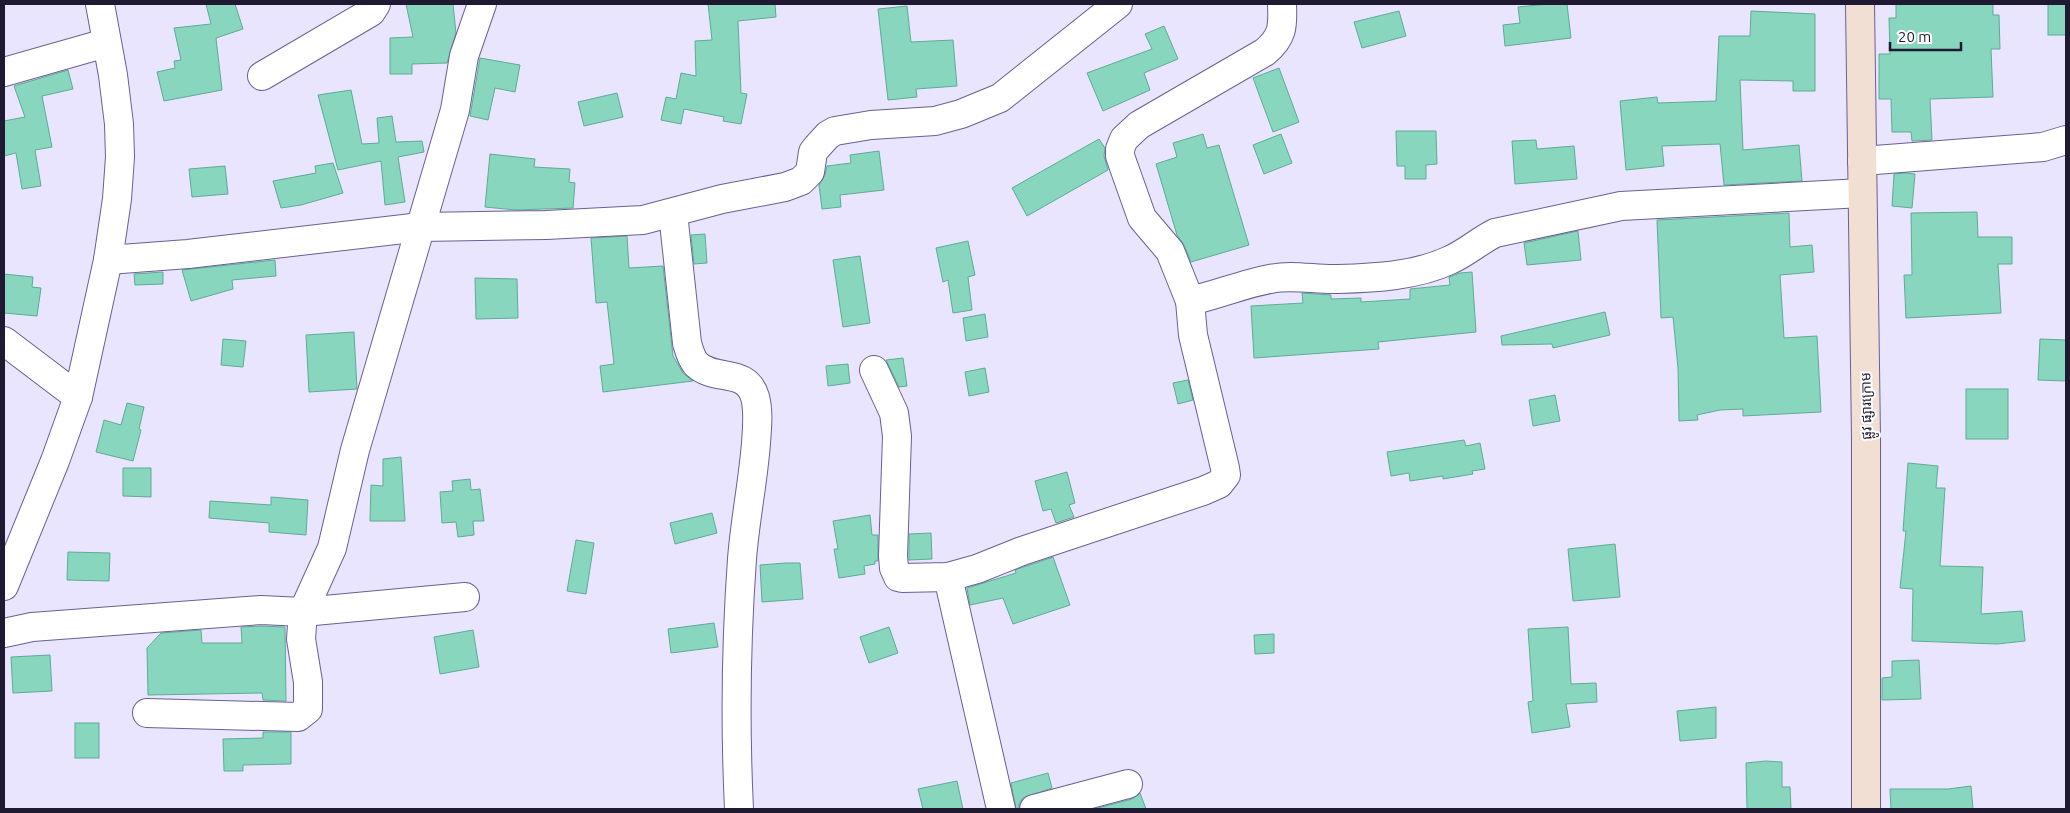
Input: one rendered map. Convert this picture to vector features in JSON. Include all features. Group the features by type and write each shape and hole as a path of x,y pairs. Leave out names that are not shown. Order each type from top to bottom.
{"main road":[{"name":"ផ្លូវ ផ្សារក្រោម","path":"1860,4 1866,438 1866,809"}],"street":[{"path":"4,586 55,461 78,397 108,260 117,199 120,157 119,124 113,75 100,4"},
{"path":"262,76 371,12 376,4"},
{"path":"147,713 298,717 308,709 308,682 301,639 303,612 332,548 355,450 455,110 464,56 482,4"},
{"path":"108,260 188,254 421,227 556,225 643,220 722,199 785,187 801,181 810,172 816,147 835,131 871,126 935,122 949,119 986,105 1009,92 1118,4"},
{"path":"874,370 894,413 897,436 894,568 898,577 948,577 977,569 1022,551 1203,491 1223,480 1226,475 1225,468 1191,325 1190,301 1170,251 1142,218 1128,180 1120,149 1124,139 1139,125 1265,52 1273,45 1283,25 1282,4"},
{"path":"4,72 106,43"},
{"path":"1862,161 2043,147 2066,140"},
{"path":"1190,301 1270,279 1284,277 1336,280 1414,272 1448,261 1468,251 1480,240 1495,233 1621,206 1862,192"},
{"path":"672,213 691,355 696,363 706,371 745,380 752,389 756,399 757,423 754,474 742,558 738,644 737,697 740,809"},
{"path":"4,341 78,397"},
{"path":"948,577 1000,809"},
{"path":"4,633 32,627 261,610 303,612 465,597"},
{"path":"1034,809 1128,784"}],"building":[{"path":"206,4 235,4 243,29 216,38 222,90 164,101 157,72 175,68 174,61 181,60 174,28 211,24"},
{"path":"406,4 453,4 456,33 447,63 412,64 412,74 390,74 390,38 413,37"},
{"path":"708,4 775,4 776,17 738,21 741,93 747,94 741,124 723,121 724,117 684,109 681,124 661,120 666,97 676,99 681,73 696,76 695,41 712,40"},
{"path":"1567,4 1571,38 1505,46 1503,25 1520,23 1518,7"},
{"path":"1896,4 1993,4 1993,15 1999,15 2000,49 1991,49 1993,97 1930,99 1932,140 1912,141 1911,132 1892,132 1891,99 1879,99 1879,54 1890,54 1889,18 1896,18"},
{"path":"2048,4 2066,4 2066,35 2048,35"},
{"path":"907,6 911,42 953,40 957,86 916,89 917,97 888,100 878,9"},
{"path":"1399,11 1406,36 1362,48 1354,22"},
{"path":"1751,11 1815,14 1815,91 1793,91 1793,81 1740,80 1743,150 1799,145 1802,181 1724,185 1720,144 1662,146 1664,166 1626,170 1620,101 1657,97 1658,103 1716,101 1719,36 1750,36"},
{"path":"1164,26 1178,59 1144,73 1150,90 1103,111 1087,73 1152,49 1145,34"},
{"path":"480,58 520,65 515,92 495,88 488,120 470,116"},
{"path":"1279,68 1299,122 1273,132 1253,78"},
{"path":"68,70 73,89 42,96 52,147 35,150 41,186 22,189 16,153 4,156 4,121 25,117 14,86"},
{"path":"351,90 362,144 379,143 377,118 392,116 396,142 422,141 424,152 398,157 405,202 385,205 381,161 338,170 318,95"},
{"path":"617,93 623,117 584,126 578,102"},
{"path":"1396,131 1436,131 1437,164 1426,165 1426,179 1405,179 1405,166 1397,166"},
{"path":"1203,134 1207,148 1219,145 1249,245 1191,262 1184,245 1177,235 1156,164 1177,157 1173,143"},
{"path":"1281,134 1292,163 1264,174 1253,145"},
{"path":"1099,139 1105,148 1104,156 1108,170 1027,216 1012,188"},
{"path":"1536,140 1537,149 1574,146 1577,179 1515,184 1512,141"},
{"path":"879,151 884,190 840,195 841,207 822,209 819,185 825,175 827,166 851,163 850,155"},
{"path":"490,154 535,159 534,167 570,169 569,182 575,183 573,208 516,210 485,207"},
{"path":"333,163 343,193 301,205 281,208 273,181 316,173 315,166"},
{"path":"225,166 228,194 192,197 189,169"},
{"path":"1894,174 1915,174 1912,208 1892,206"},
{"path":"1977,212 1978,237 2012,237 2012,264 1998,264 2001,313 1906,318 1904,275 1912,275 1911,213"},
{"path":"1789,213 1790,247 1812,245 1814,272 1780,275 1784,338 1817,336 1821,412 1743,416 1743,409 1720,410 1697,415 1698,420 1679,421 1678,368 1673,317 1661,318 1657,220"},
{"path":"1578,231 1581,260 1527,265 1524,243"},
{"path":"705,234 707,263 694,264 691,235"},
{"path":"627,236 629,268 663,266 673,356 683,373 693,381 603,392 600,366 614,364 607,302 596,303 591,238"},
{"path":"968,241 975,275 968,277 972,310 953,313 948,280 943,282 936,248"},
{"path":"860,256 870,323 843,327 833,260"},
{"path":"275,260 276,276 232,280 233,289 191,301 182,270"},
{"path":"163,272 163,284 135,285 134,274"},
{"path":"1472,272 1476,332 1378,342 1379,349 1254,358 1251,306 1303,303 1302,293 1331,295 1331,299 1361,298 1361,302 1410,299 1410,289 1450,285 1449,277 1460,273"},
{"path":"4,274 33,277 32,287 41,288 37,316 4,313"},
{"path":"475,278 517,279 518,318 476,319"},
{"path":"1605,312 1610,335 1553,348 1552,344 1502,345 1501,336"},
{"path":"985,314 988,337 966,341 963,318"},
{"path":"354,332 357,389 309,392 306,335"},
{"path":"223,339 246,341 243,367 221,365"},
{"path":"2040,339 2066,340 2066,381 2038,380"},
{"path":"903,358 907,386 899,387 886,360"},
{"path":"848,364 850,383 828,386 826,366"},
{"path":"985,368 989,392 969,396 965,372"},
{"path":"1188,380 1193,400 1178,404 1173,383"},
{"path":"1966,389 2008,389 2008,439 1966,439"},
{"path":"1555,395 1560,421 1533,426 1529,400"},
{"path":"127,403 144,407 139,429 141,430 133,461 96,452 104,420 121,425"},
{"path":"1464,440 1466,446 1480,443 1485,469 1472,471 1473,474 1443,479 1443,476 1410,481 1409,473 1391,476 1387,452"},
{"path":"401,457 405,521 370,521 371,485 383,486 383,459"},
{"path":"1908,463 1938,466 1936,488 1945,488 1940,566 1983,567 1981,614 2022,611 2025,641 1997,644 1912,641 1913,589 1900,588 1906,531 1903,531"},
{"path":"123,468 151,468 151,497 123,496"},
{"path":"1067,472 1075,503 1069,505 1074,517 1056,523 1051,509 1043,511 1035,481"},
{"path":"470,479 471,490 480,489 484,521 473,521 474,535 458,537 456,522 442,523 440,492 453,491 452,481"},
{"path":"271,497 308,500 306,535 269,532 269,523 209,518 210,501 271,505"},
{"path":"712,513 717,533 675,544 670,523"},
{"path":"870,515 872,535 878,535 878,561 875,561 875,564 864,566 865,574 839,578 834,549 838,549 833,521"},
{"path":"931,533 932,559 909,560 909,534"},
{"path":"576,540 594,543 586,594 567,591"},
{"path":"1615,544 1620,597 1573,601 1568,549"},
{"path":"68,552 110,553 109,581 67,580"},
{"path":"1053,557 1070,605 1013,624 1003,598 970,605 967,588 1016,573 1015,570"},
{"path":"800,563 803,599 762,602 760,565"},
{"path":"714,623 718,647 671,653 668,629"},
{"path":"241,627 285,627 286,701 263,700 262,693 148,695 147,648 161,633 201,630 202,643 242,643"},
{"path":"889,627 898,653 869,663 860,637"},
{"path":"1568,627 1571,684 1596,683 1597,702 1566,704 1570,727 1532,733 1528,702 1533,701 1528,629"},
{"path":"473,630 479,667 440,674 434,637"},
{"path":"1274,634 1274,653 1255,654 1254,635"},
{"path":"50,655 52,691 13,693 11,657"},
{"path":"1919,660 1921,699 1882,700 1882,678 1892,677 1892,661"},
{"path":"1716,707 1716,738 1680,741 1677,711"},
{"path":"75,723 99,723 99,758 75,758"},
{"path":"263,732 291,732 291,764 243,765 243,771 224,771 223,739 263,738"},
{"path":"1782,762 1782,787 1790,787 1791,809 1747,809 1746,763"},
{"path":"1048,773 1052,788 1023,798 1019,804 1019,809 1016,809 1011,783"},
{"path":"957,781 963,809 923,809 918,789"},
{"path":"1971,786 1973,809 1891,809 1890,789 1948,789"},
{"path":"1140,793 1146,809 1094,809 1132,799"}]}
